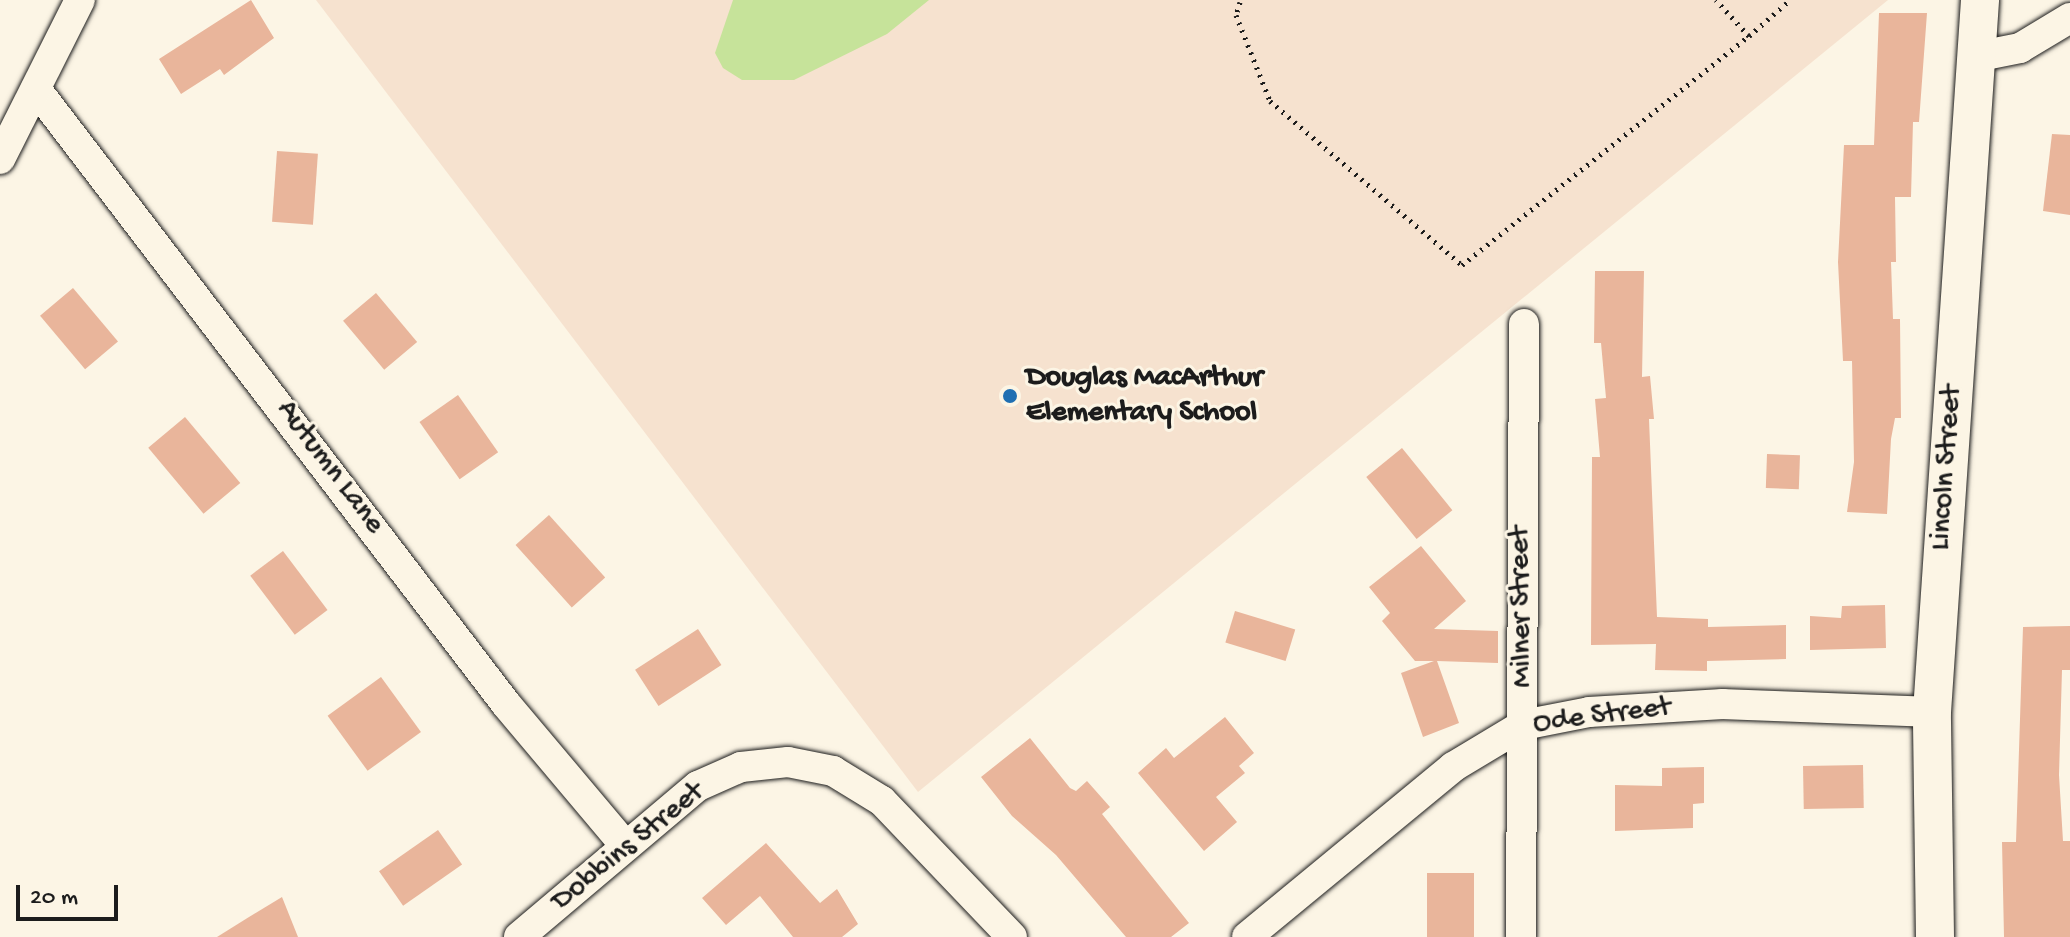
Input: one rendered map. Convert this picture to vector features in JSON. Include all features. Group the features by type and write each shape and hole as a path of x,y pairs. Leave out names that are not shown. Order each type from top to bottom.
{"street":[{"path":"0,159 80,0"},
{"name":"Lincoln Street","path":"1935,937 1932,712 1980,0"},
{"path":"1975,57 2020,48 2070,18"},
{"name":"Autumn Lane","path":"36,89 506,704 624,844"},
{"name":"Milner Street","path":"1521,937 1524,324"},
{"name":"Ode Street","path":"1247,937 1453,767 1523,725 1589,712 1723,704 1932,712"},
{"name":"Dobbins Street","path":"519,937 624,844 698,786 741,767 788,762 833,771 882,801 1012,937"}],"path":[{"path":"1716,0 1749,36"},
{"path":"1240,2 1236,15 1257,80 1270,101 1462,265 1790,0"}],"shaded area":[{"name":"Douglas MacArthur Elementary School","path":"316,0 1888,0 918,792"}],"green space":[{"path":"733,0 929,0 887,34 794,80 742,80 723,68 715,53"}],"building":[{"path":"251,0 274,38 224,75 220,69 181,94 159,59"},
{"path":"1879,13 1927,13 1919,122 1913,122 1911,197 1895,197 1896,262 1891,262 1893,319 1900,319 1901,418 1895,418 1891,439 1887,514 1847,512 1854,462 1852,361 1843,361 1838,262 1844,145 1874,145"},
{"path":"2052,134 2070,135 2070,215 2043,211"},
{"path":"277,151 318,154 313,225 272,222"},
{"path":"1595,271 1644,271 1642,377 1650,376 1654,419 1649,419 1657,617 1708,619 1708,627 1786,625 1786,659 1707,661 1707,671 1655,670 1656,644 1591,645 1592,457 1600,457 1595,399 1606,398 1601,343 1594,343"},
{"path":"73,288 118,342 85,369 40,316"},
{"path":"376,293 417,342 384,370 343,321"},
{"path":"458,395 498,452 460,479 419,422"},
{"path":"185,417 240,483 204,514 148,448"},
{"path":"1402,448 1452,510 1417,539 1366,477"},
{"path":"1767,454 1800,455 1799,489 1766,488"},
{"path":"549,515 605,577 572,608 516,545"},
{"path":"1421,546 1466,601 1434,629 1498,631 1498,663 1437,661 1459,723 1423,737 1401,673 1434,661 1415,661 1382,621 1390,613 1369,587"},
{"path":"283,551 328,610 295,635 250,576"},
{"path":"1885,605 1886,648 1810,650 1810,616 1841,618 1842,606"},
{"path":"1235,611 1295,629 1286,661 1225,643"},
{"path":"2070,626 2070,670 2062,670 2059,775 2063,841 2070,841 2070,937 2004,937 2002,842 2016,842 2023,627"},
{"path":"698,629 721,665 659,706 635,670"},
{"path":"381,677 421,732 368,771 328,716"},
{"path":"1225,717 1254,753 1239,766 1245,773 1216,797 1237,822 1204,851 1138,773 1166,748 1174,758"},
{"path":"1030,738 1070,788 1076,791 1087,781 1110,807 1102,814 1189,923 1171,937 1126,937 1056,855 1012,816 981,777"},
{"path":"1863,765 1864,808 1804,809 1803,766"},
{"path":"1704,767 1704,803 1693,804 1693,828 1615,831 1615,785 1662,786 1662,768"},
{"path":"438,830 462,864 403,906 379,871"},
{"path":"766,843 820,903 837,889 858,924 842,937 793,937 760,896 726,925 702,898"},
{"path":"1427,873 1474,873 1474,937 1427,937"},
{"path":"282,897 298,937 217,937 249,917"}],"place":[{"name":"Douglas MacArthur Elementary School","path":"1010,396"}]}
